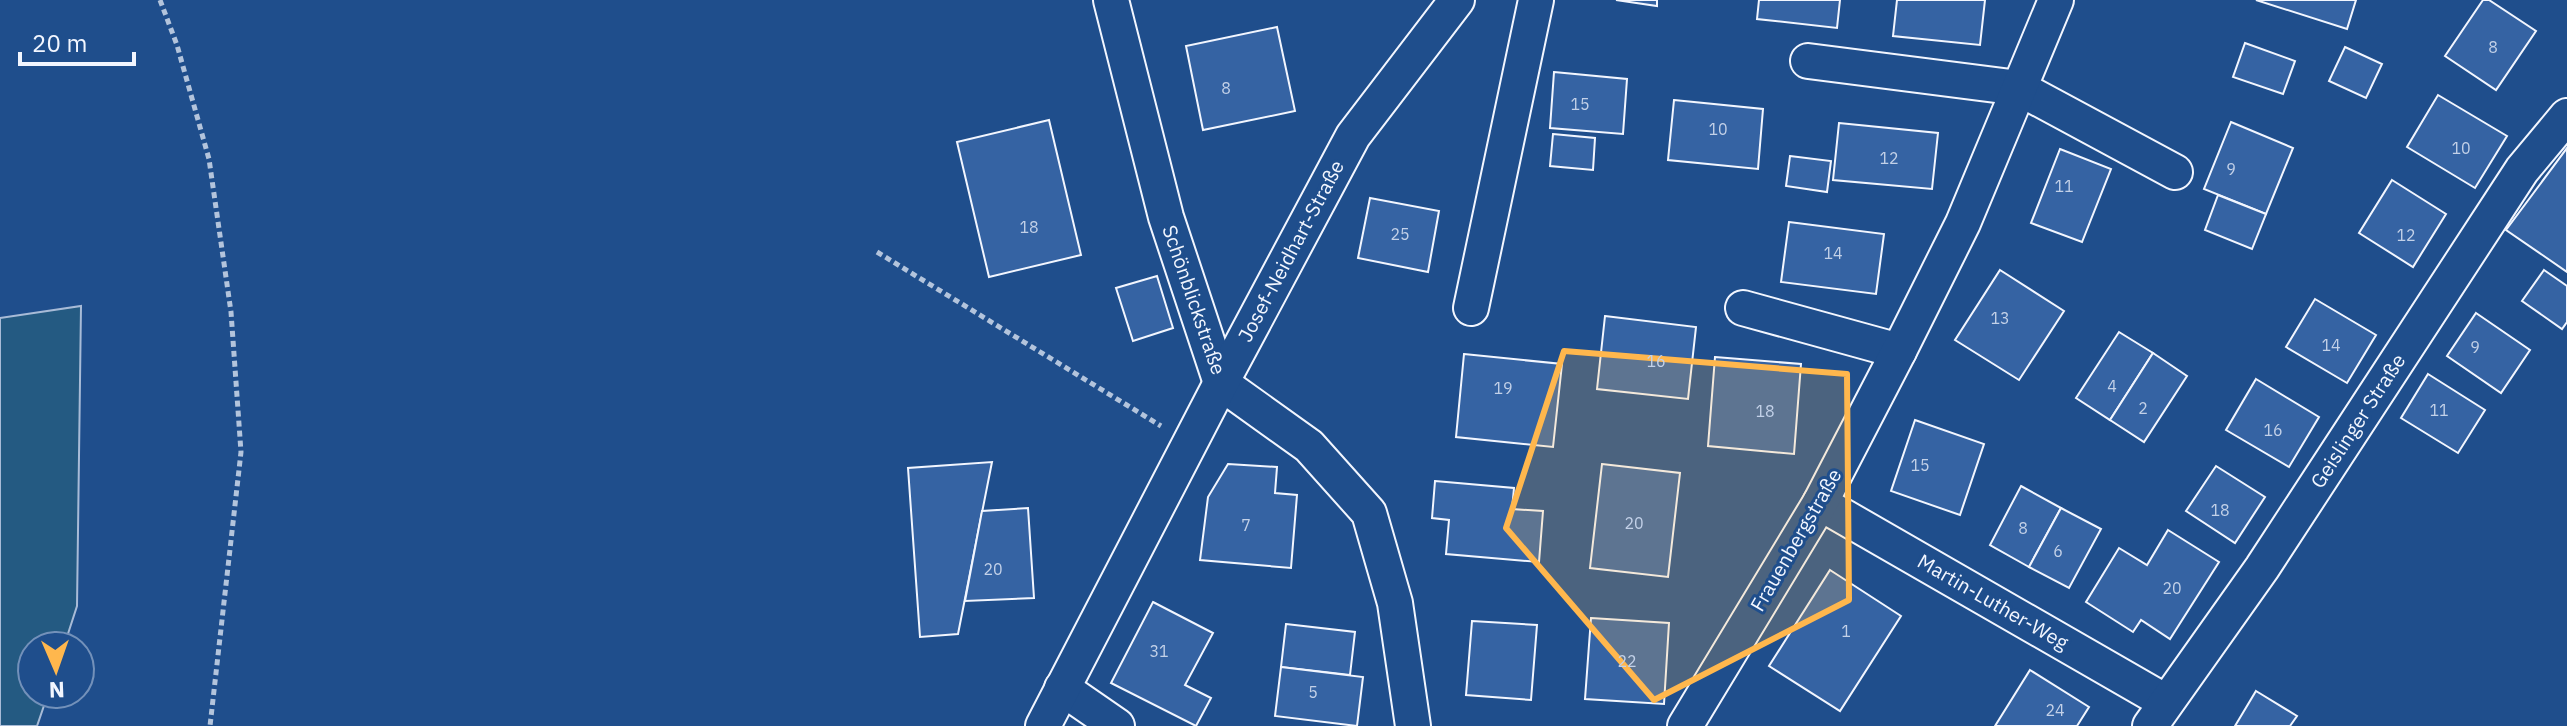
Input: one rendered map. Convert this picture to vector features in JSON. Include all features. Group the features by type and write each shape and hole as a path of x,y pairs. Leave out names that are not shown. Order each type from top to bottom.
{"street":[{"name":"Schönblickstraße","path":"1111,0 1166,217 1221,383 1309,446 1369,513 1395,603 1413,726"},
{"name":"Josef-Neidhart-Straße","path":"1043,726 1353,136 1457,0"},
{"path":"1471,308 1536,0"},
{"name":"Frauenbergstraße","path":"1685,726 1820,503 1899,351 1963,223 2056,0"},
{"path":"1808,61 2019,88 2175,172"},
{"name":"Geislinger Straße","path":"2158,714 2262,568 2522,170 2567,116"},
{"path":"1743,308 1899,351"},
{"name":"Martin-Luther-Weg","path":"1820,503 2158,714"},
{"path":"1062,688 1117,726"}],"path":[{"path":"160,0 177,45 209,159 231,312 240,436 241,452 210,726"},
{"path":"877,252 1189,443"}],"highlighted area":[{"path":"1564,351 1847,374 1849,600 1654,700 1506,528"}],"shaded area":[{"path":"81,306 77,606 69,630 16,630 16,710 42,710 37,726 0,726 0,318"}],"building":[{"path":"1616,0 1657,0 1657,6"},
{"path":"1759,0 1840,0 1837,28 1757,19"},
{"path":"1897,0 1985,0 1980,45 1893,36"},
{"path":"2256,0 2356,0 2347,29"},
{"path":"2483,0 2489,0 2536,31 2496,90 2445,56"},
{"path":"1277,27 1295,111 1203,130 1186,46"},
{"path":"2245,43 2295,61 2283,94 2233,77"},
{"path":"2345,47 2382,64 2366,98 2329,81"},
{"path":"1554,72 1627,79 1623,134 1550,128"},
{"path":"2438,95 2507,136 2475,188 2407,147"},
{"path":"1674,100 1763,109 1758,169 1668,160"},
{"path":"1049,120 1081,255 989,277 957,142"},
{"path":"2231,122 2293,148 2266,214 2204,189"},
{"path":"1839,123 1938,133 1932,189 1833,180"},
{"path":"1553,134 1595,138 1593,170 1550,166"},
{"path":"2567,148 2567,272 2506,230"},
{"path":"2060,149 2111,169 2082,242 2031,223"},
{"path":"1790,156 1831,161 1827,192 1786,186"},
{"path":"2392,180 2446,214 2413,267 2359,233"},
{"path":"2218,195 2266,214 2252,249 2205,230"},
{"path":"1370,198 1439,211 1428,272 1358,258"},
{"path":"1789,222 1884,234 1876,294 1781,282"},
{"path":"2000,270 2064,311 2019,380 1955,340"},
{"path":"2544,270 2567,286 2567,322 2562,329 2522,301"},
{"path":"1157,276 1173,328 1133,341 1116,288"},
{"path":"2315,299 2376,335 2347,383 2286,347"},
{"path":"2476,313 2530,350 2501,393 2447,356"},
{"path":"1605,316 1696,327 1688,399 1597,389"},
{"path":"2119,332 2153,353 2110,420 2076,398"},
{"path":"2153,353 2187,376 2144,442 2110,420"},
{"path":"1464,354 1562,364 1553,447 1456,437"},
{"path":"1715,357 1801,364 1794,454 1708,446"},
{"path":"2428,374 2485,410 2458,453 2401,418"},
{"path":"2256,379 2319,417 2289,467 2226,430"},
{"path":"1915,420 1984,444 1960,515 1891,491"},
{"path":"992,462 958,634 920,637 908,468"},
{"path":"1228,464 1277,467 1275,493 1297,495 1291,568 1200,560 1208,497"},
{"path":"1602,464 1680,473 1668,577 1590,568"},
{"path":"2216,466 2265,497 2235,543 2186,511"},
{"path":"1435,481 1514,488 1512,509 1543,511 1539,562 1446,554 1449,520 1432,518"},
{"path":"2021,486 2061,508 2029,567 1990,545"},
{"path":"1028,508 1034,598 965,601 982,511"},
{"path":"2061,508 2101,529 2069,588 2029,567"},
{"path":"2168,530 2219,562 2170,639 2141,620 2133,632 2086,602 2119,548 2147,565"},
{"path":"1830,570 1901,616 1840,711 1769,666"},
{"path":"1153,602 1213,633 1185,685 1211,698 1196,726 1111,683"},
{"path":"1591,618 1669,623 1664,704 1585,699"},
{"path":"1472,621 1537,625 1531,700 1466,695"},
{"path":"1286,624 1355,632 1350,675 1281,667"},
{"path":"1281,667 1363,677 1357,726 1275,716"},
{"path":"2030,670 2089,707 2077,726 1995,726"},
{"path":"2256,691 2297,716 2290,726 2235,726"}]}
